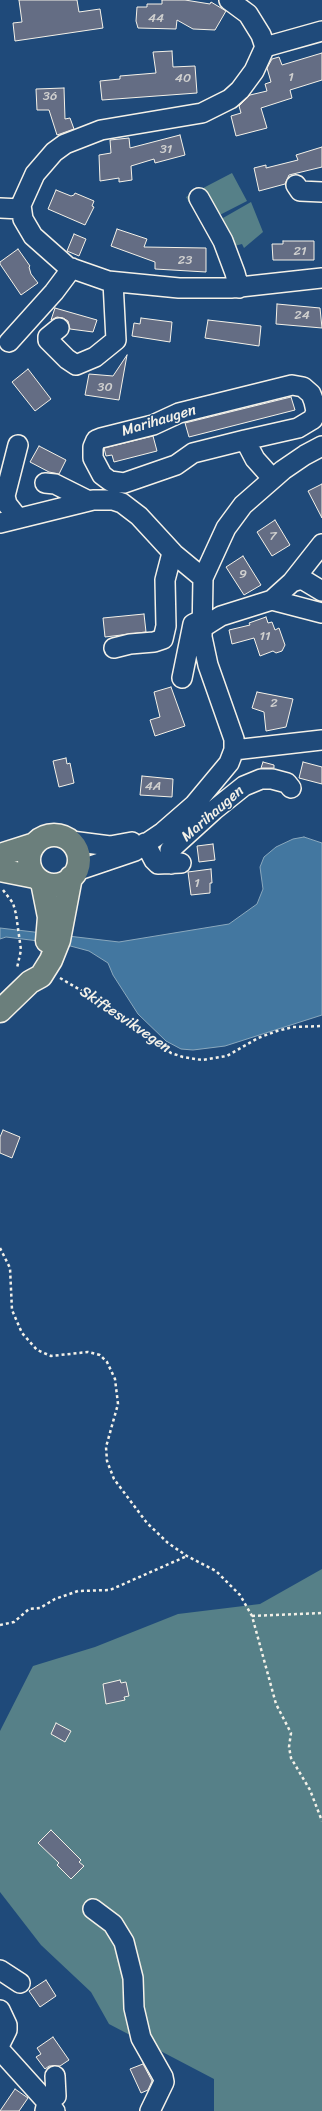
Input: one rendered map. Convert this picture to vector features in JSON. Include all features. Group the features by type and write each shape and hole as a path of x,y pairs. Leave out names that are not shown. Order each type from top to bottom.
{"main road":[{"path":"0,855 35,844 46,836 55,834 63,836 71,841 76,849 78,857 71,881 59,940 30,974 30,982 0,1011"},
{"path":"35,844 29,855 29,862 41,885 49,917 47,938 40,963"},
{"path":"0,870 41,885 56,885 71,881"}],"street":[{"path":"229,0 248,14 261,35 265,47 246,84 230,99 212,108 188,115 101,130 65,144 54,152 35,174 21,209 27,227 33,236 58,259 72,268 113,282 180,288 239,288 322,278"},
{"path":"265,47 322,31"},
{"path":"296,185 300,191 322,192"},
{"path":"199,198 223,241 239,288"},
{"path":"0,208 21,209"},
{"path":"9,342 54,292 72,268"},
{"path":"59,328 48,337 48,340 67,359 76,365 94,357 116,340 113,282"},
{"name":"Marihaugen","path":"292,385 303,387 311,394 315,416 306,424 245,440 193,453 176,465 124,483 110,481 102,475 93,458 93,447 96,440 153,425 179,413 292,385"},
{"path":"245,440 255,459 272,478"},
{"path":"18,445 11,480 5,496 7,504 18,518"},
{"path":"322,446 305,455 272,478 233,515 203,578 202,623 208,665 228,719 234,739 234,750 322,740"},
{"path":"46,483 55,484 89,501"},
{"path":"0,524 18,518 89,501 103,499 122,503 139,516 174,554 203,578"},
{"path":"182,678 193,624 202,623 272,600 292,582 322,544"},
{"path":"114,648 130,644 154,642 163,639 166,626 165,580 171,558 174,554"},
{"path":"292,582 302,579 322,591"},
{"path":"272,600 322,613"},
{"name":"Marihaugen","path":"71,881 134,851 163,832 194,805 229,763 234,750"},
{"name":"Marihaugen","path":"145,843 154,860 158,864 176,863 170,850 214,810 244,786 261,779 272,779 287,783 291,788"},
{"path":"71,841 110,846 136,841 145,843"},
{"path":"93,1909 113,1924 124,1942 133,1978 134,2008 141,2038 164,2077 164,2082 150,2111"},
{"path":"0,1970 20,1984"},
{"path":"0,2010 7,2026 7,2030 0,2044"},
{"path":"0,2050 49,2108 56,2096 55,2076"}],"path":[{"path":"0,887 13,903 21,950 40,963"},
{"name":"Skiftesvikvegen","path":"40,963 116,1011 171,1053 183,1057 202,1060 227,1056 258,1038 277,1031 293,1027 322,1026"},
{"path":"0,1248 10,1268 12,1310 22,1333 37,1350 51,1356 88,1352 100,1355 107,1362 115,1379 118,1404 106,1446 107,1461 114,1479 146,1523 187,1556 216,1571 240,1595 252,1616 276,1704 291,1733 289,1748 291,1758 310,1790 322,1821"},
{"path":"0,1625 14,1622 29,1609 40,1608 56,1599 78,1591 110,1590 187,1556"},
{"path":"252,1616 322,1614"}],"green space":[{"path":"232,173 247,201 202,224 186,197"},
{"path":"251,202 263,232 244,248 242,244 222,249 209,226"},
{"path":"322,1569 322,2111 214,2111 214,2079 109,2024 91,1992 41,1945 0,1892 0,1731 33,1666 95,1647 178,1614 260,1604"}],"water":[{"path":"304,837 322,843 322,1015 225,1046 193,1050 181,1049 166,1041 138,1014 113,975 108,963 89,951 63,944 6,937 0,939 0,928 119,942 229,924 257,904 263,889 260,867 264,857 276,847 293,839"}],"building":[{"path":"19,0 77,0 79,12 100,9 103,28 15,41 13,23 22,22"},
{"path":"162,0 185,0 210,4 211,2 226,11 215,30 193,29 177,20 176,29 138,28 136,21 137,7 147,7 147,4 162,4"},
{"path":"172,51 173,67 195,66 197,93 102,100 100,81 120,79 120,76 156,73 153,52"},
{"path":"322,53 322,80 290,90 292,98 261,108 267,128 236,136 231,116 241,113 239,106 250,95 267,91 265,84 271,82 267,68 272,59 279,57 282,65"},
{"path":"64,88 65,119 70,118 74,129 57,135 49,110 37,110 36,89"},
{"path":"180,135 185,155 155,163 154,159 131,166 132,180 119,182 119,178 100,181 99,155 111,153 110,140 129,138 130,148"},
{"path":"322,147 322,167 289,175 285,184 259,191 254,168 266,165 266,168 298,160 296,155"},
{"path":"56,190 71,196 75,193 94,201 92,206 94,207 85,225 48,209"},
{"path":"117,229 147,239 144,247 206,248 206,272 155,269 155,262 111,246"},
{"path":"74,234 86,239 79,256 67,251"},
{"path":"283,241 314,241 314,260 273,260 272,244 283,244"},
{"path":"18,249 30,266 31,274 38,283 21,295 0,264 0,262"},
{"path":"277,304 320,308 322,328 276,324"},
{"path":"55,308 97,320 93,332 70,329 68,321 63,318 57,317 51,320"},
{"path":"141,318 172,322 170,342 132,336 134,323 140,324"},
{"path":"208,320 261,326 259,346 205,338"},
{"path":"127,355 119,400 85,395 89,374 113,376"},
{"path":"28,369 51,399 35,411 12,382"},
{"path":"291,397 295,410 189,437 185,423"},
{"path":"153,436 157,451 114,462 112,455 106,456 104,448"},
{"path":"39,446 66,460 59,474 49,472 30,462"},
{"path":"322,484 322,518 308,491"},
{"path":"275,520 290,545 272,556 257,532"},
{"path":"243,556 261,585 244,595 226,567"},
{"path":"144,614 146,632 105,637 103,618"},
{"path":"266,617 268,623 272,622 275,630 279,628 285,645 282,651 276,653 273,651 260,656 254,638 232,644 229,630 250,625 249,623"},
{"path":"171,687 185,726 155,736 150,720 160,717 154,692"},
{"path":"257,692 293,699 286,727 266,731 264,712 252,708"},
{"path":"66,758 67,764 70,763 74,783 59,787 53,761"},
{"path":"263,762 274,765 274,768 261,768"},
{"path":"303,762 322,767 322,784 299,778"},
{"path":"142,776 173,779 172,797 140,795"},
{"path":"213,844 215,860 199,862 197,846"},
{"path":"211,869 212,883 210,883 210,893 191,895 188,872"},
{"path":"3,1130 20,1137 12,1158 0,1153 0,1137"},
{"path":"120,1680 121,1683 126,1682 129,1696 124,1697 125,1700 106,1704 103,1684"},
{"path":"56,1723 71,1731 65,1742 51,1734"},
{"path":"51,1830 81,1860 79,1862 84,1866 71,1879 57,1865 59,1863 38,1843"},
{"path":"46,1980 56,1996 40,2007 29,1991"},
{"path":"53,2037 69,2060 60,2066 49,2066 45,2069 36,2057 41,2054 37,2048"},
{"path":"143,2064 152,2081 148,2090 141,2093 130,2069"},
{"path":"15,2089 28,2098 19,2111 0,2111"}]}
